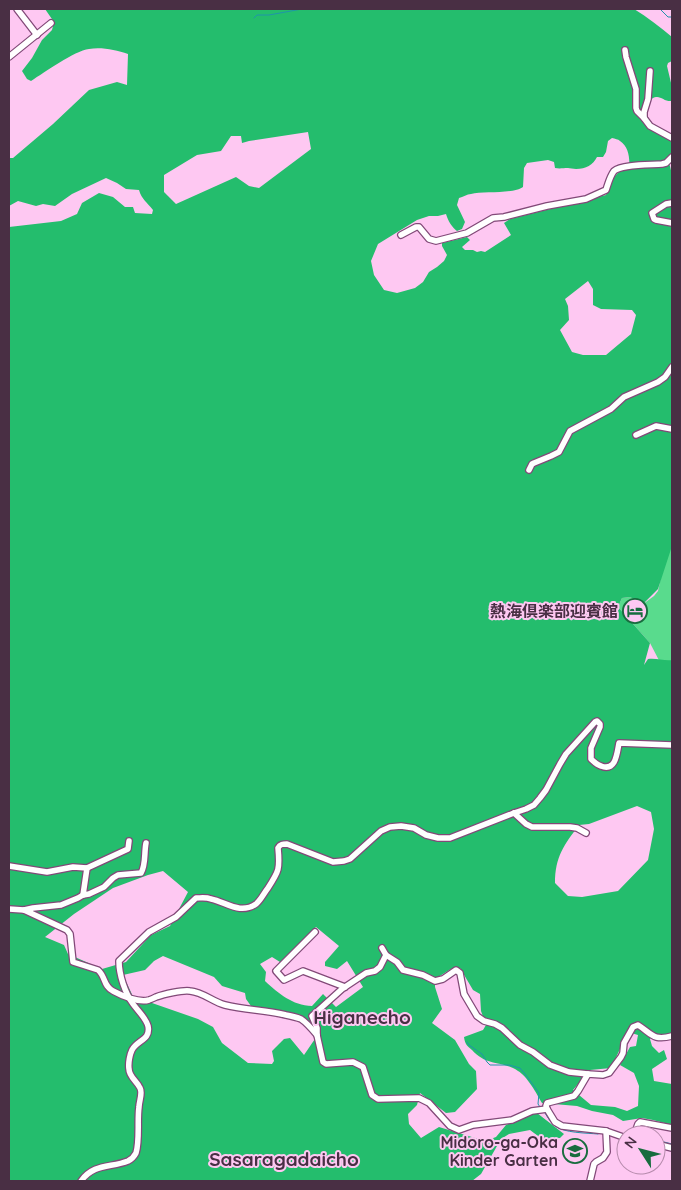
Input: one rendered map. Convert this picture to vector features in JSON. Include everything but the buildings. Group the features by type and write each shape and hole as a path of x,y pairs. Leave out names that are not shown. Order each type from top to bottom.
{"street":[{"path":"17,9 37,35"},
{"path":"9,58 51,23"},
{"path":"625,50 636,89 637,111 650,126 672,138"},
{"path":"644,118 649,94 650,71"},
{"path":"401,236 416,227 429,239 436,241 467,233 493,218 586,199 606,190 611,175 617,170 632,166 662,164 672,157"},
{"path":"672,203 658,209 652,215 656,220 672,223"},
{"path":"529,470 532,464 558,452 570,431 611,409 624,397 658,382 672,368"},
{"path":"636,435 656,426 672,429"},
{"path":"81,1181 97,1168 132,1159 136,1152 138,1109 141,1091 132,1077 129,1067 131,1051 148,1035 148,1025 129,997 119,969 119,961 149,932 176,917 196,898 211,898 238,908 245,908 257,903 277,875 279,869 278,848 282,844 288,844 333,862 344,861 350,859 381,831 390,827 414,828 426,835 450,838 526,809 534,805 540,798 566,754 597,721 600,727 591,748 591,759 604,768 614,764 618,743 672,745"},
{"path":"514,813 532,827 570,827 577,828 586,833"},
{"path":"9,866 47,872 73,867 87,868 128,849 129,841"},
{"path":"9,910 62,905 104,887 118,875 141,874 146,843"},
{"path":"83,895 87,868"},
{"path":"24,910 67,930 70,934 73,962 101,972 106,986 111,990 137,1000 148,1000 157,996 191,991 224,1005 276,1012 300,1019 310,1026 317,1035"},
{"path":"315,932 276,971 284,980 303,971 344,987"},
{"path":"382,948 403,970 424,974 435,981 443,979 456,970 459,971 464,994 477,1016 502,1028 520,1045 550,1065 569,1072 603,1075 609,1073 621,1057 624,1042 633,1027 638,1025 654,1037 672,1036"},
{"path":"386,954 380,967 375,971 366,973 344,987 312,1016 317,1028 323,1062 326,1064 353,1062 363,1067 372,1095 378,1099 419,1098 430,1103 450,1126 459,1130 472,1125 512,1120 532,1111 547,1109"},
{"path":"588,1074 574,1096 547,1103 547,1109 555,1122 562,1126 606,1131 616,1134"},
{"path":"638,1125 640,1122 656,1125"},
{"path":"590,1181 594,1164 603,1158 607,1152 606,1131"}],"green space":[{"path":"45,9 634,9 672,37 672,61 667,66 672,87 672,101 658,97 654,98 651,100 643,118 672,142 672,153 667,160 672,175 672,546 658,589 643,604 630,597 622,598 618,607 650,643 644,665 648,659 672,660 672,1035 652,1036 650,1039 652,1046 659,1053 664,1050 667,1059 652,1069 654,1081 672,1084 672,1125 642,1118 623,1121 613,1115 577,1106 542,1103 532,1086 521,1073 506,1065 483,1059 466,1045 464,1037 483,1030 486,1025 481,1011 480,994 473,990 460,968 451,969 435,979 435,987 442,1009 432,1023 455,1040 469,1064 476,1071 477,1089 455,1112 446,1113 420,1093 417,1105 408,1114 409,1124 421,1138 439,1127 485,1141 496,1137 506,1125 537,1113 564,1134 560,1138 542,1139 530,1130 509,1134 501,1139 481,1174 472,1181 9,1181 9,227 61,221 77,214 82,203 99,193 113,197 125,207 133,207 135,213 152,214 153,210 143,199 139,190 126,189 106,178 72,194 55,206 43,204 36,206 18,201 9,206 9,158 13,158 53,124 89,90 117,82 127,85 128,54 114,50 94,48 60,62 31,81 27,79 22,71 42,40 52,30 54,22","holes":["308,132 311,149 259,188 249,186 236,177 176,204 164,192 164,175 197,155 221,151 231,136 241,136 242,143","612,138 617,139 625,146 629,161 629,168 616,174 606,195 510,219 504,223 511,235 485,252 465,250 462,247 470,240 467,237 442,243 447,255 444,261 429,272 423,282 415,288 397,293 384,290 374,275 371,261 378,244 417,220 446,214 450,224 457,231 462,229 465,222 457,205 459,198 476,193 513,191 523,187 524,168 527,163 548,160 554,162 555,168 580,169 591,164 597,157 603,157 608,141","588,281 593,289 593,305 601,309 632,310 636,315 631,334 606,355 583,355 572,352 560,330 569,320 568,306 565,299","637,806 651,812 654,829 648,860 618,891 582,897 568,896 555,883 555,874 561,852 579,825 589,824","163,871 188,892 170,926 151,935 126,962 102,969 68,954 64,945 45,937 74,914 113,888","316,927 339,946 325,962 325,966 337,969 347,961 363,987 336,1007 323,994 312,1006 298,1004 281,994 265,981 266,972 260,964 272,957 280,962","163,956 214,977 222,986 245,993 246,999 251,1006 304,1017 319,1033 304,1055 290,1038 284,1039 272,1051 274,1061 272,1064 248,1063 222,1043 213,1027 198,1019 152,1003 136,1003 123,975 145,970 154,961","628,1032 638,1035 636,1046 630,1047 620,1065 634,1073 639,1086 638,1106 627,1111 615,1107 591,1105 573,1090 590,1070 611,1068"]},
{"path":"672,543 672,677 664,670 650,643 618,607 622,598 630,597 643,604 654,596 658,591 664,564"}],"waterway":[{"path":"254,18 257,15 269,15 302,9"},
{"path":"660,9 668,17 672,17"},
{"path":"467,1042 482,1054 490,1065 509,1065 520,1068 539,1093 538,1104 540,1107"},
{"path":"545,1113 555,1126 564,1130 598,1134"},
{"path":"666,1142 672,1144"}],"place":[{"name":"熱海倶楽部迎賓館","path":"635,611"},
{"name":"Midoro-ga-Oka Kinder Garten","path":"575,1151"}],"district":[{"name":"Higanecho","path":"362,1017"},
{"name":"Sasaragadaicho","path":"284,1159"}]}
